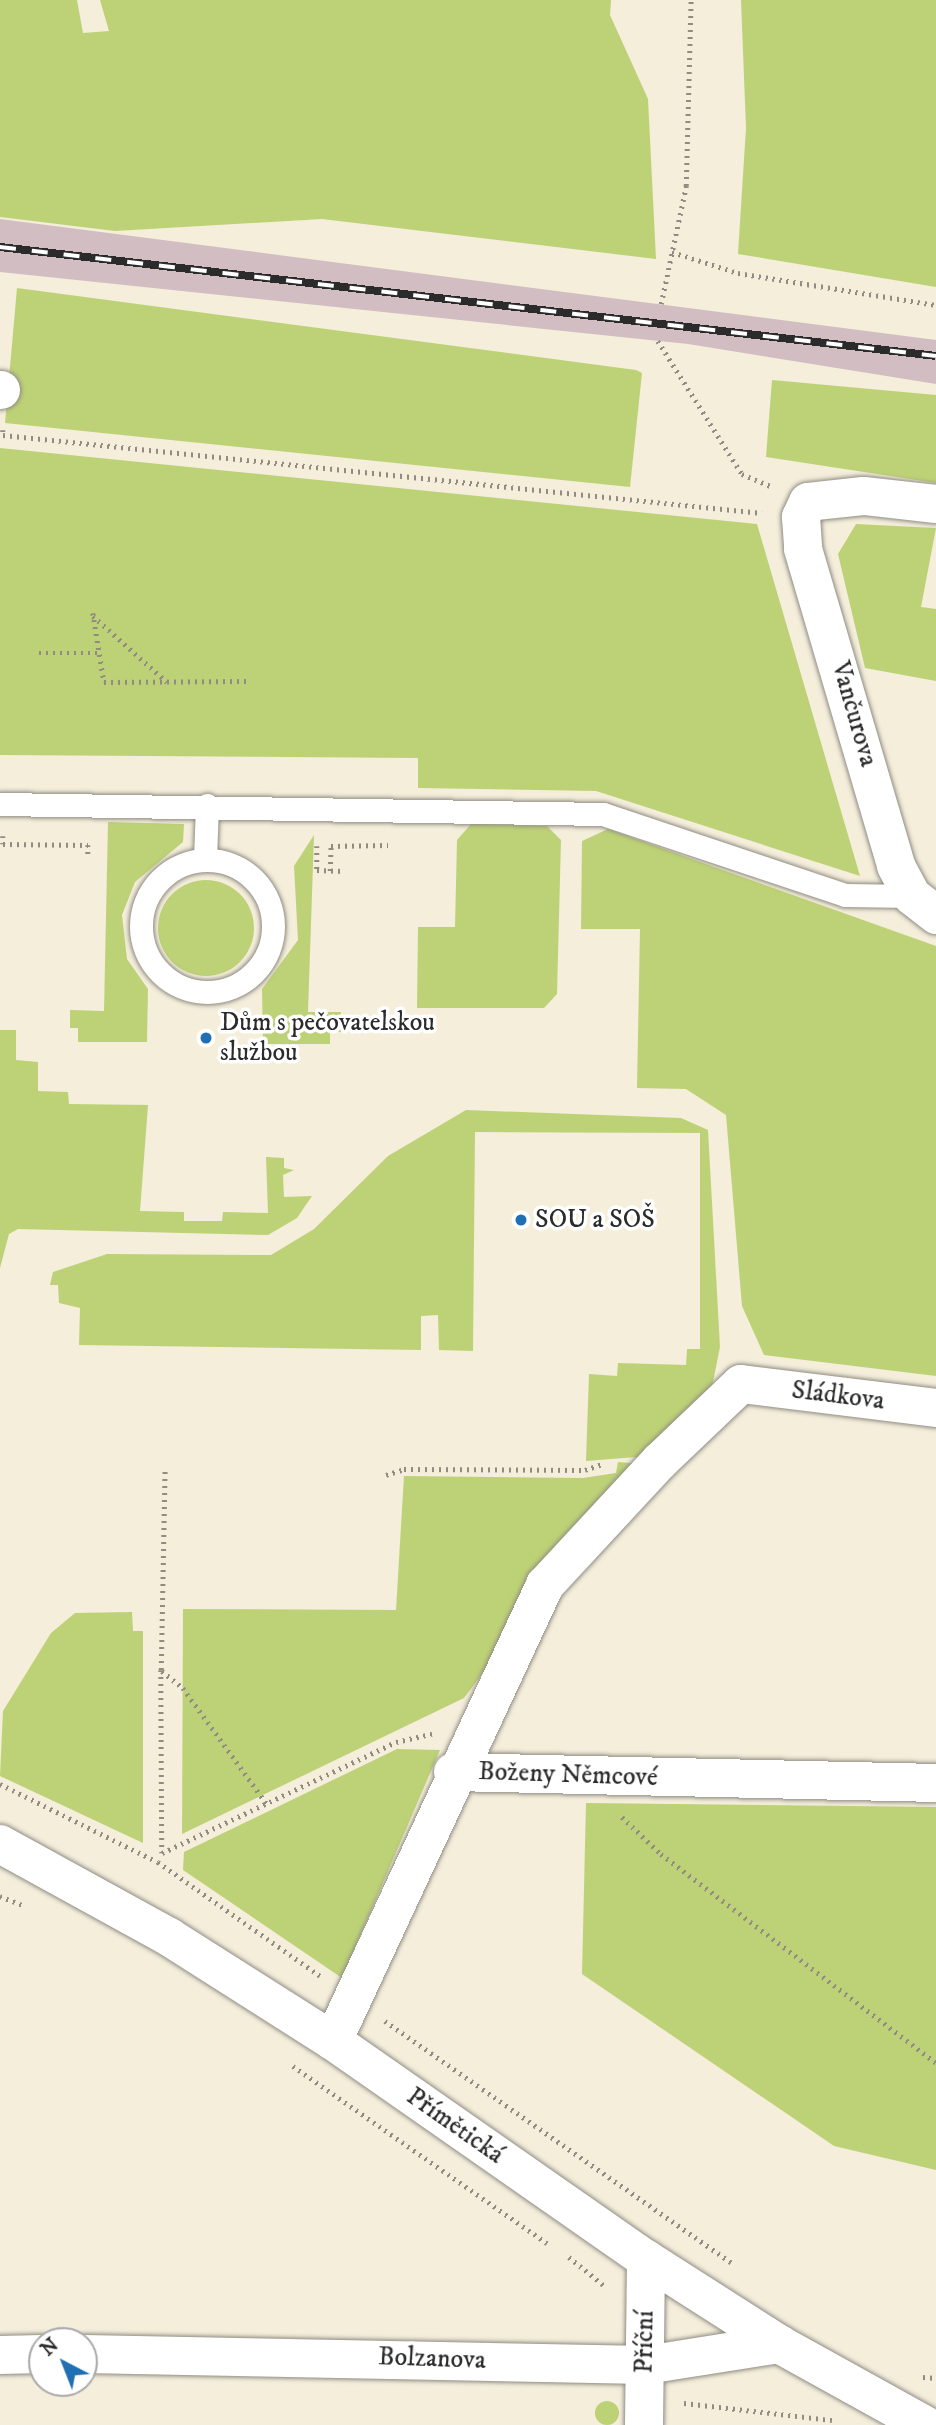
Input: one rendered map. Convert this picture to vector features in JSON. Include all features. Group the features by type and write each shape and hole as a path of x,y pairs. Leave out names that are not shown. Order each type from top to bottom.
{"street":[{"path":"805,509 863,496 936,504"},
{"name":"Vančurova","path":"805,509 803,549 896,866 924,906"},
{"name":"Sládkova","path":"471,1732 545,1586 676,1444 741,1384 936,1408"},
{"path":"453,1772 471,1732"},
{"name":"Boženy Němcové","path":"333,2040 354,2000 453,1772 936,1783"},
{"name":"Přímětická","path":"0,1844 132,1914 333,2040 646,2259 779,2344 920,2406"},
{"name":"Příční","path":"643,2425 646,2259"},
{"name":"Bolzanova","path":"98,2354 646,2365 779,2344"},
{"path":"0,2354 28,2354"}],"lane":[{"path":"0,804 207,805 603,814 845,895 924,906"},
{"path":"205,859 207,805"},
{"path":"205,859 248,874 264,891 272,923 266,957 252,975 210,993 168,981 153,966 140,928 148,898 167,873 205,859"}],"path":[{"path":"661,304 686,186 691,0"},
{"path":"672,252 738,273 936,305"},
{"path":"658,341 741,474 805,509"},
{"path":"0,390 3,435 805,509"},
{"path":"167,682 93,614 104,682 167,682 249,681"},
{"path":"39,653 100,653"},
{"path":"317,846 317,870 343,871"},
{"path":"158,1862 162,1853 161,1670 165,1469"},
{"path":"386,1475 404,1469 584,1470"},
{"path":"161,1670 183,1688 267,1804"},
{"path":"162,1853 396,1742 471,1732"},
{"path":"580,1776 660,1854 936,2063"},
{"path":"0,1784 158,1862 741,2270"},
{"path":"0,1896 36,1910"},
{"path":"284,2060 567,2256 610,2297"},
{"path":"920,2406 936,2378"},
{"path":"676,2402 845,2422"}],"shaded area":[{"path":"0,219 936,340 936,384 688,344 0,272"}],"green space":[{"path":"0,0 77,0 83,33 109,31 100,0 611,0 610,15 648,99 656,259 322,219 115,231 0,217"},
{"path":"741,0 936,0 936,287 738,254 746,128"},
{"path":"17,288 636,370 642,373 630,487 5,423"},
{"path":"772,380 936,395 936,483 766,457"},
{"path":"0,448 757,524 860,876 596,791 418,788 418,758 0,755"},
{"path":"856,524 936,528 921,607 936,609 936,681 865,668 838,554"},
{"path":"108,822 184,824 183,842 135,882 122,915 127,959 148,989 147,1042 78,1042 78,1028 70,1028 70,1010 104,1011"},
{"path":"471,824 547,826 561,840 557,994 544,1008 417,1008 418,927 455,927 457,840"},
{"path":"608,829 936,946 936,1376 764,1355 742,1306 726,1115 686,1089 637,1088 640,929 581,929 582,841"},
{"path":"314,835 308,1012 341,1012 341,1032 330,1031 330,1044 263,1044 262,989 298,940 294,866"},
{"path":"206,880 224,884 240,894 250,910 254,928 250,946 240,962 224,972 206,976 188,972 172,962 162,946 158,928 162,910 172,894 188,884"},
{"path":"0,1030 16,1030 16,1060 38,1062 38,1091 68,1092 69,1104 148,1105 140,1211 184,1212 184,1221 222,1221 223,1212 268,1213 266,1157 284,1158 284,1168 294,1170 283,1175 284,1197 312,1196 297,1218 268,1235 18,1229 9,1234 0,1268"},
{"path":"466,1110 681,1118 708,1130 720,1347 712,1387 649,1456 586,1461 589,1374 617,1376 618,1363 686,1365 687,1349 700,1349 700,1133 475,1132 473,1351 439,1350 438,1315 421,1316 421,1350 79,1345 80,1308 59,1303 58,1285 50,1285 53,1272 107,1254 271,1255 314,1229 388,1156"},
{"path":"618,1462 642,1464 464,1698 182,1834 183,1609 396,1610 404,1476 583,1478 616,1473"},
{"path":"132,1612 133,1631 143,1631 143,1843 0,1776 3,1711 51,1633 75,1613"},
{"path":"397,1749 440,1750 342,1978 183,1870 184,1852"},
{"path":"586,1803 936,1807 936,2170 834,2146 582,1974"},
{"path":"602,2401 612,2401 619,2408 619,2418 612,2425 602,2425 595,2418 595,2408"}],"railway":[{"path":"0,247 936,356"}],"place":[{"name":"Dům s pečovatelskou službou","path":"206,1038"},
{"name":"SOU a SOŠ","path":"521,1220"}]}
